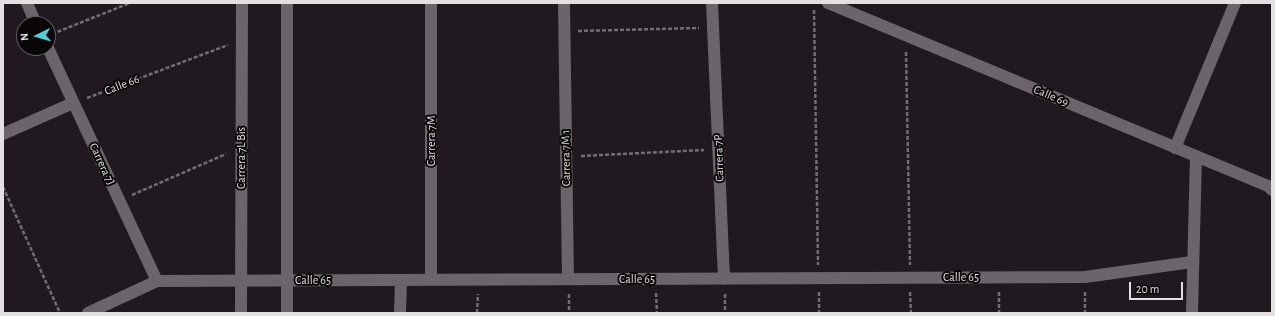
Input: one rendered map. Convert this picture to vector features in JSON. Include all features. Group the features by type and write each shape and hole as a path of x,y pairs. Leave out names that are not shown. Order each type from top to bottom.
{"street":[{"path":"26,3 32,16"},
{"name":"Carrera 7L Bis","path":"241,313 242,3"},
{"path":"286,3 287,313"},
{"name":"Carrera 7M","path":"431,3 431,280"},
{"name":"Carrera 7M 1","path":"564,3 568,279"},
{"name":"Carrera 7P","path":"712,3 724,278"},
{"name":"Calle 69","path":"828,3 1175,148 1271,186"},
{"path":"1175,148 1235,3"},
{"name":"Carrera 7J","path":"52,56 157,281"},
{"path":"3,134 73,103"},
{"path":"1192,313 1192,262 1196,156"},
{"name":"Calle 65","path":"88,313 157,281 1084,277 1192,262"},
{"path":"400,313 401,280"}],"path":[{"path":"56,32 130,3"},
{"path":"814,3 819,313"},
{"path":"565,31 713,28"},
{"path":"905,35 911,313"},
{"name":"Calle 66","path":"73,103 242,40"},
{"path":"119,200 242,148"},
{"path":"566,156 719,149"},
{"path":"3,187 60,313"},
{"path":"998,277 999,313"},
{"path":"1084,277 1085,313"},
{"path":"724,278 725,313"},
{"path":"568,279 569,313"},
{"path":"656,279 657,313"}]}
